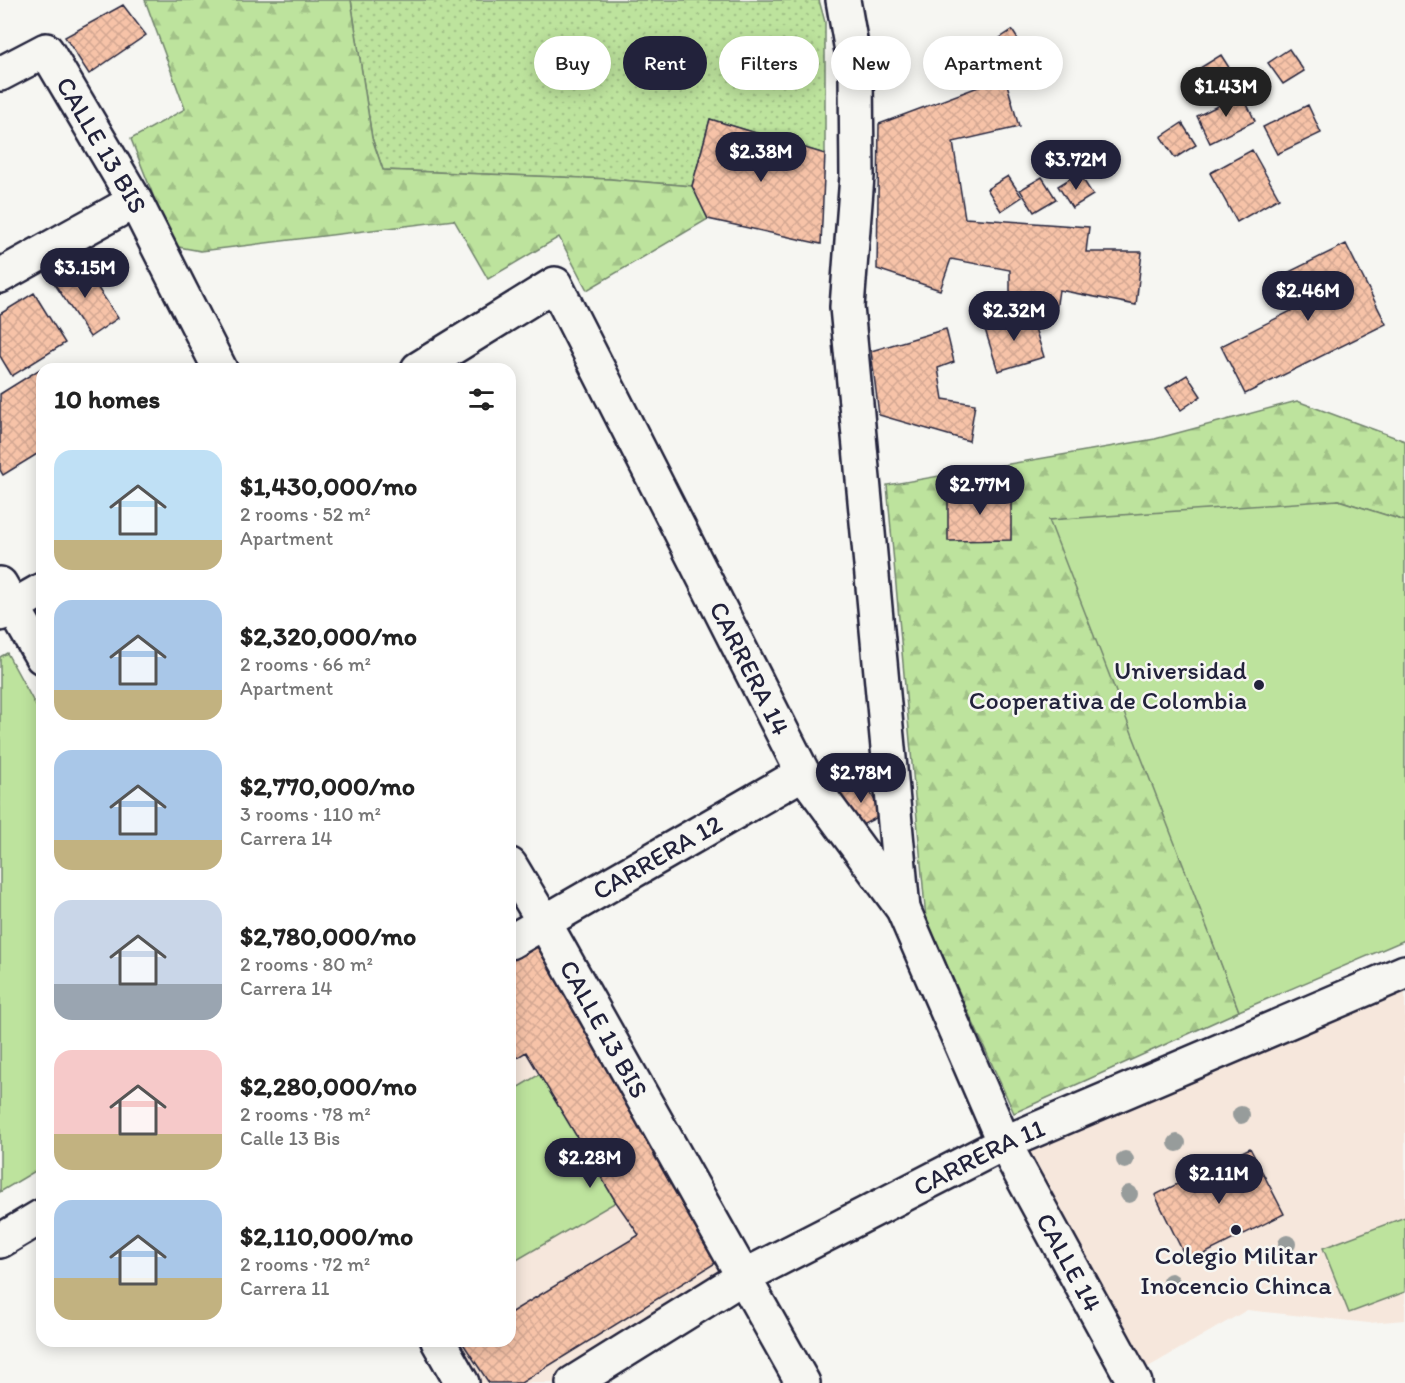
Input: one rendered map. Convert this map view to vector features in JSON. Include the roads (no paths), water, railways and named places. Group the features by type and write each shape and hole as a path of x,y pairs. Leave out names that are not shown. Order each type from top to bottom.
{"street":[{"path":"843,0 856,74 857,176 847,307 903,909"},
{"name":"CALLE 13 BIS","path":"0,74 46,50 135,201 217,363"},
{"path":"0,276 135,201"},
{"name":"CARRERA 14","path":"428,363 555,284 803,773 903,909 1004,1143"},
{"path":"36,592 4,602 36,648"},
{"name":"CARRERA 12","path":"516,938 803,773"},
{"name":"CALLE 13 BIS","path":"516,875 803,1383"},
{"name":"CARRERA 11","path":"573,1383 743,1277 1004,1143 1405,972"},
{"name":"CALLE 14","path":"1004,1143 1135,1383"},
{"path":"0,1241 36,1220"},
{"path":"441,1347 462,1383"}],"place":[{"name":"Universidad Cooperativa de Colombia","path":"1259,685"},
{"name":"Colegio Militar Inocencio Chinca","path":"1236,1230"}]}
